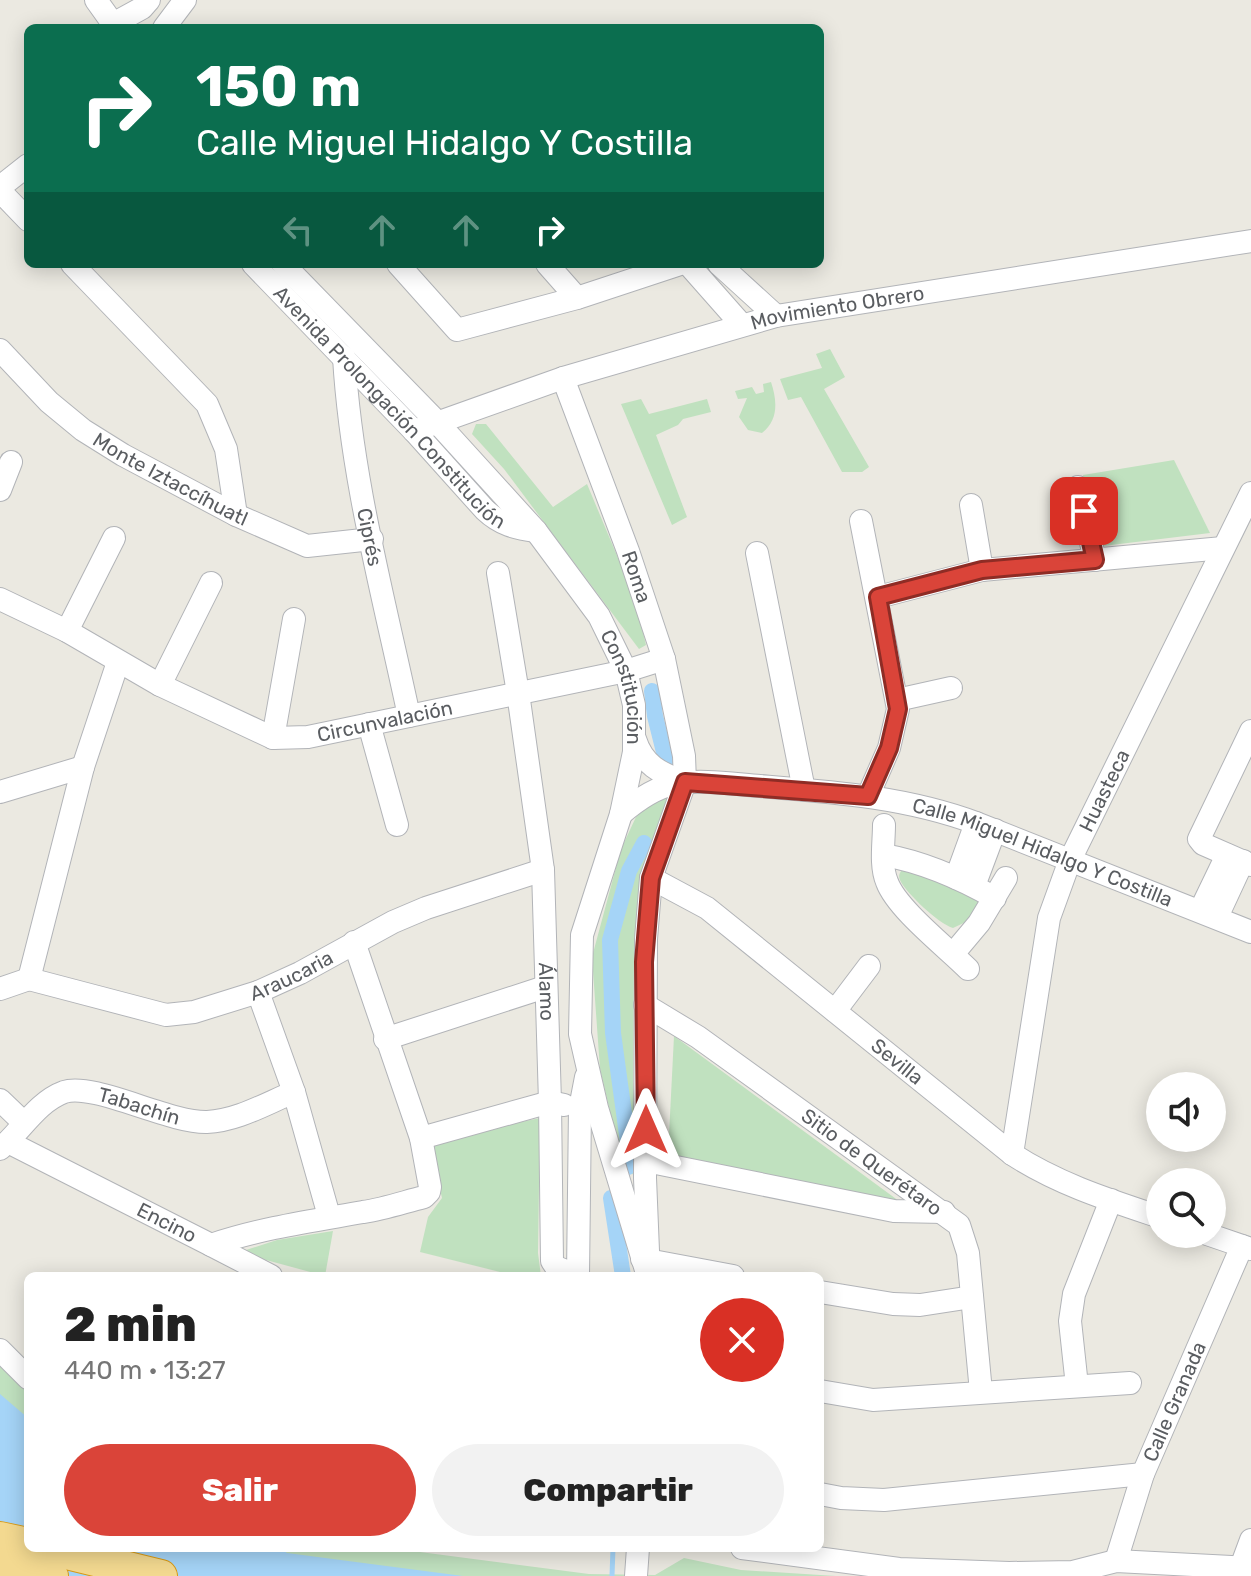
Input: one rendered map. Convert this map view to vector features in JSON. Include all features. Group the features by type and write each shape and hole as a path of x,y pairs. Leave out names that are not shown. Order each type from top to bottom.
{"highway":[{"path":"0,1538 24,1543"},
{"path":"62,1552 161,1576"},
{"path":"0,1564 52,1576"}],"street":[{"path":"96,0 113,24"},
{"path":"167,24 185,0"},
{"path":"117,24 145,4 161,24"},
{"path":"24,168 0,189 24,216"},
{"name":"Movimiento Obrero","path":"414,431 563,378 776,316 1251,241"},
{"path":"76,268 207,404 226,449 236,515"},
{"name":"Avenida Prolongación Constitución","path":"257,268 497,521 513,528 536,531"},
{"name":"Constitución","path":"287,268 436,421 536,531 599,616 626,671 634,705 634,752 621,814 582,935 580,1034 589,1108 619,1176 646,1266"},
{"name":"Constitución","path":"297,268 316,295"},
{"path":"402,268 457,330 577,298 668,268"},
{"path":"551,268 577,298"},
{"path":"692,268 741,324"},
{"path":"723,268 776,316"},
{"name":"Monte Iztaccíhuatl","path":"0,350 49,402 83,430 123,455 236,515 307,546 372,539"},
{"name":"Ciprés","path":"344,357 347,407 409,716"},
{"name":"Roma","path":"563,378 628,551 664,659 680,731 685,782"},
{"path":"0,490 11,462"},
{"path":"1078,487 1095,560"},
{"name":"Huasteca","path":"1012,1154 1049,918 1070,860 1251,493"},
{"path":"971,505 982,570"},
{"path":"861,521 898,709 889,748 868,796"},
{"path":"67,631 114,538"},
{"path":"878,597 982,570 1223,548"},
{"path":"757,553 804,790"},
{"name":"Álamo","path":"498,573 543,870 552,1261 556,1267 568,1272"},
{"path":"160,685 211,583"},
{"name":"Circunvalación","path":"0,599 67,631 160,685 273,738 308,737 626,671 664,659"},
{"path":"273,738 294,619"},
{"path":"0,989 29,979 83,767 118,662"},
{"path":"897,700 951,688"},
{"path":"369,724 397,825"},
{"path":"1208,914 1240,860 1203,844 1199,839 1251,731"},
{"path":"634,738 642,758 648,764 685,782"},
{"path":"0,792 83,767"},
{"path":"621,814 654,790 685,782"},
{"path":"685,782 651,878 644,962 646,1266 698,1272"},
{"name":"Calle Miguel Hidalgo Y Costilla","path":"685,782 868,796 941,810 1251,932"},
{"path":"884,825 884,855 886,881 896,898 960,962 1001,888 965,882 911,859 884,855"},
{"path":"965,882 986,827"},
{"name":"Araucaria","path":"29,979 166,1015 194,1012 258,992 426,908 543,870"},
{"name":"Sevilla","path":"651,878 707,908 1012,1154 1041,1173 1146,1212"},
{"path":"543,936 582,935"},
{"path":"354,942 421,1138 550,1102 589,1108 578,1272"},
{"path":"835,1011 869,966"},
{"path":"385,1039 545,987"},
{"path":"258,992 294,1092 329,1216"},
{"name":"Sitio de Querétaro","path":"645,1005 698,1037 944,1212 963,1232 981,1392"},
{"name":"Tabachín","path":"4,1145 37,1111 66,1091 97,1094 178,1118 210,1122 233,1117 294,1092"},
{"path":"0,1100 24,1123"},
{"name":"Encino","path":"4,1145 211,1245 245,1234 329,1216 365,1212 424,1197 429,1192 421,1138"},
{"path":"619,1176 635,1183 646,1170"},
{"path":"646,1170 894,1211 944,1212"},
{"path":"1077,1386 1071,1311 1074,1294 1111,1200"},
{"path":"1226,1240 1247,1247"},
{"path":"211,1245 263,1272"},
{"name":"Calle Granada","path":"1116,1561 1143,1474 1247,1247"},
{"path":"824,1293 893,1304 920,1305 972,1297"},
{"path":"0,1350 24,1374"},
{"path":"824,1392 873,1400 1130,1383"},
{"path":"824,1495 884,1500 1143,1474"},
{"path":"772,1552 899,1569 1009,1573 1081,1571 1116,1561 1246,1568 1251,1540"},
{"path":"636,1576 638,1552"}],"green space":[{"path":"830,349 845,377 824,389 869,467 862,472 842,472 801,397 788,400 780,379 822,368 816,354"},
{"path":"771,382 775,396 774,416 762,433 748,430 739,417 747,398 738,399 735,391 752,387 756,394 764,392 763,384"},
{"path":"641,399 649,414 707,399 711,412 683,419 678,425 656,435 687,517 672,525 621,404"},
{"path":"476,424 486,424 553,507 587,484 636,601 646,645 639,649 504,469 472,434"},
{"path":"1174,460 1210,533 1103,546 1083,475"},
{"path":"658,796 674,798 634,939 633,1082 638,1166 635,1176 623,1167 600,1069 592,957 621,849 636,817"},
{"path":"903,868 977,897 981,904 970,920 953,928 940,921 903,886 899,876"},
{"path":"674,1036 903,1204 668,1155"},
{"path":"540,1118 538,1253 540,1272 500,1272 420,1252 428,1217 442,1198 429,1141"},
{"path":"333,1231 326,1272 310,1272 255,1257 246,1250 277,1240"},
{"path":"0,1358 24,1386 24,1552 420,1552 589,1574 655,1575 684,1558 741,1570 836,1576 38,1576 0,1564"}],"water":[{"path":"0,1394 24,1415 24,1552 286,1552 463,1576 37,1576 0,1568"}],"waterway":[{"path":"652,691 667,764"},
{"path":"628,1167 628,1142 613,1033 610,940 629,871 644,843"},
{"path":"611,1198 622,1272"},
{"path":"612,1576 613,1552"}],"route":[{"path":"646,1130 644,962 651,878 685,782 868,796 889,748 898,709 878,597 982,570 1095,560 1084,511"}]}
